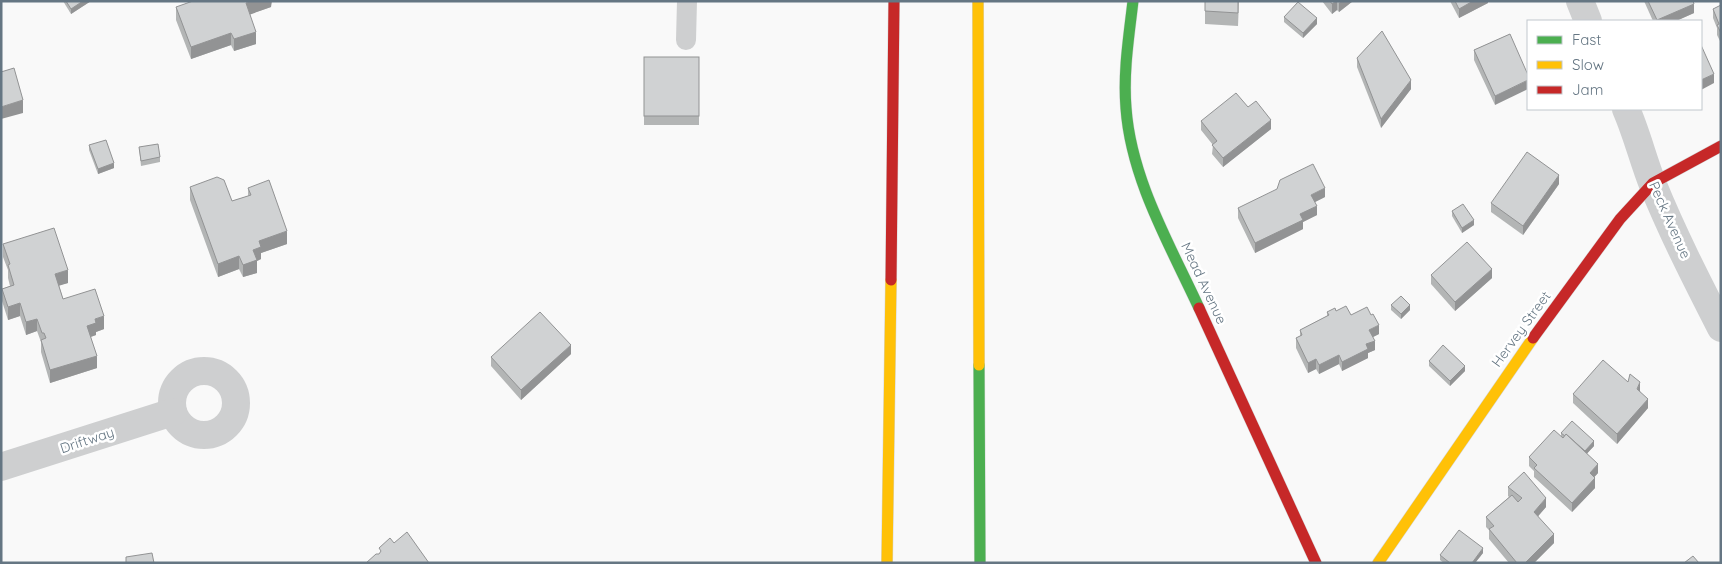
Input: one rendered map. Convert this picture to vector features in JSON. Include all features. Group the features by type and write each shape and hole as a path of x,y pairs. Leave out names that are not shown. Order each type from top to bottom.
{"main road":[{"path":"888,563 894,1"},
{"path":"978,1 980,563"},
{"name":"Mead Avenue","path":"1132,1 1125,94 1129,135 1142,181 1316,563"},
{"name":"Hervey Street","path":"1378,563 1519,357 1620,219 1653,183 1721,146"}],"street":[{"path":"1580,1 1588,20"},
{"name":"Peck Avenue","path":"1626,110 1675,236 1721,328"},
{"name":"Driftway","path":"1,468 173,412"}],"lane":[{"path":"686,40 687,1"}],"building":[{"path":"66,1 83,1 71,9"},
{"path":"193,1 250,1 246,3 256,32 234,39 231,33 191,47 176,7"},
{"path":"1205,1 1238,1 1238,13 1205,11"},
{"path":"1455,1 1473,1 1459,9"},
{"path":"1648,1 1693,1 1694,4 1657,20"},
{"path":"1298,2 1317,18 1303,33 1284,17"},
{"path":"1721,5 1721,33 1713,9"},
{"path":"1382,31 1411,80 1381,119 1357,58"},
{"path":"1510,34 1527,73 1527,80 1495,96 1474,50"},
{"path":"1702,47 1714,74 1702,80"},
{"path":"644,57 699,57 699,116 644,116"},
{"path":"14,68 23,100 1,107 1,72"},
{"path":"1236,93 1248,107 1256,101 1271,120 1223,158 1212,145 1217,141 1201,121"},
{"path":"106,140 114,163 98,169 89,145"},
{"path":"158,144 160,157 141,161 139,147"},
{"path":"1527,152 1559,175 1523,226 1491,203"},
{"path":"1313,164 1325,188 1311,195 1317,206 1300,214 1303,220 1255,243 1238,208 1277,189 1280,180"},
{"path":"217,177 224,180 232,201 251,195 248,188 269,180 287,231 259,241 261,247 253,250 257,260 243,265 239,256 218,264 190,187"},
{"path":"1463,204 1474,220 1462,228 1452,211"},
{"path":"54,228 68,270 55,274 63,299 95,289 104,316 95,319 96,323 87,326 97,356 50,370 41,340 46,338 37,319 26,322 20,303 8,307 2,289 14,285 8,265 10,264 3,244"},
{"path":"1467,242 1492,269 1455,302 1431,275"},
{"path":"1401,296 1410,305 1401,314 1391,305"},
{"path":"1346,306 1351,315 1367,307 1371,315 1373,314 1379,325 1369,330 1375,341 1366,344 1368,349 1342,362 1339,355 1319,365 1316,359 1308,363 1296,338 1302,335 1300,330 1329,315 1327,312 1335,308 1336,311"},
{"path":"540,312 571,345 521,390 491,357"},
{"path":"1443,345 1465,366 1450,381 1429,361"},
{"path":"1603,360 1628,382 1630,374 1640,382 1637,389 1648,399 1617,434 1573,394"},
{"path":"1572,421 1594,441 1585,451 1566,434 1565,436 1561,433"},
{"path":"1554,430 1563,438 1566,434 1598,464 1590,473 1595,478 1572,503 1534,468 1537,465 1529,457"},
{"path":"1524,472 1546,498 1534,512 1554,534 1525,563 1517,563 1489,529 1494,526 1486,517 1512,495 1518,502 1522,498 1508,487"},
{"path":"1459,530 1483,548 1472,563 1450,563 1440,555"},
{"path":"407,532 429,563 366,563 376,554 379,554 381,551 379,548 390,538 394,543"},
{"path":"152,553 154,563 126,563 126,557"},
{"path":"1693,556 1699,563 1684,563"}],"traffic: fast":[{"path":"1133,1 1125,81 1129,134 1135,160 1164,236 1199,308"},
{"path":"979,365 980,563"}],"traffic: slow":[{"path":"978,1 979,365"},
{"path":"887,563 891,280"},
{"path":"1378,563 1533,338"}],"traffic: jam":[{"path":"891,280 894,1"},
{"path":"1533,338 1620,219 1653,183 1721,146"},
{"path":"1199,308 1316,563"}]}
